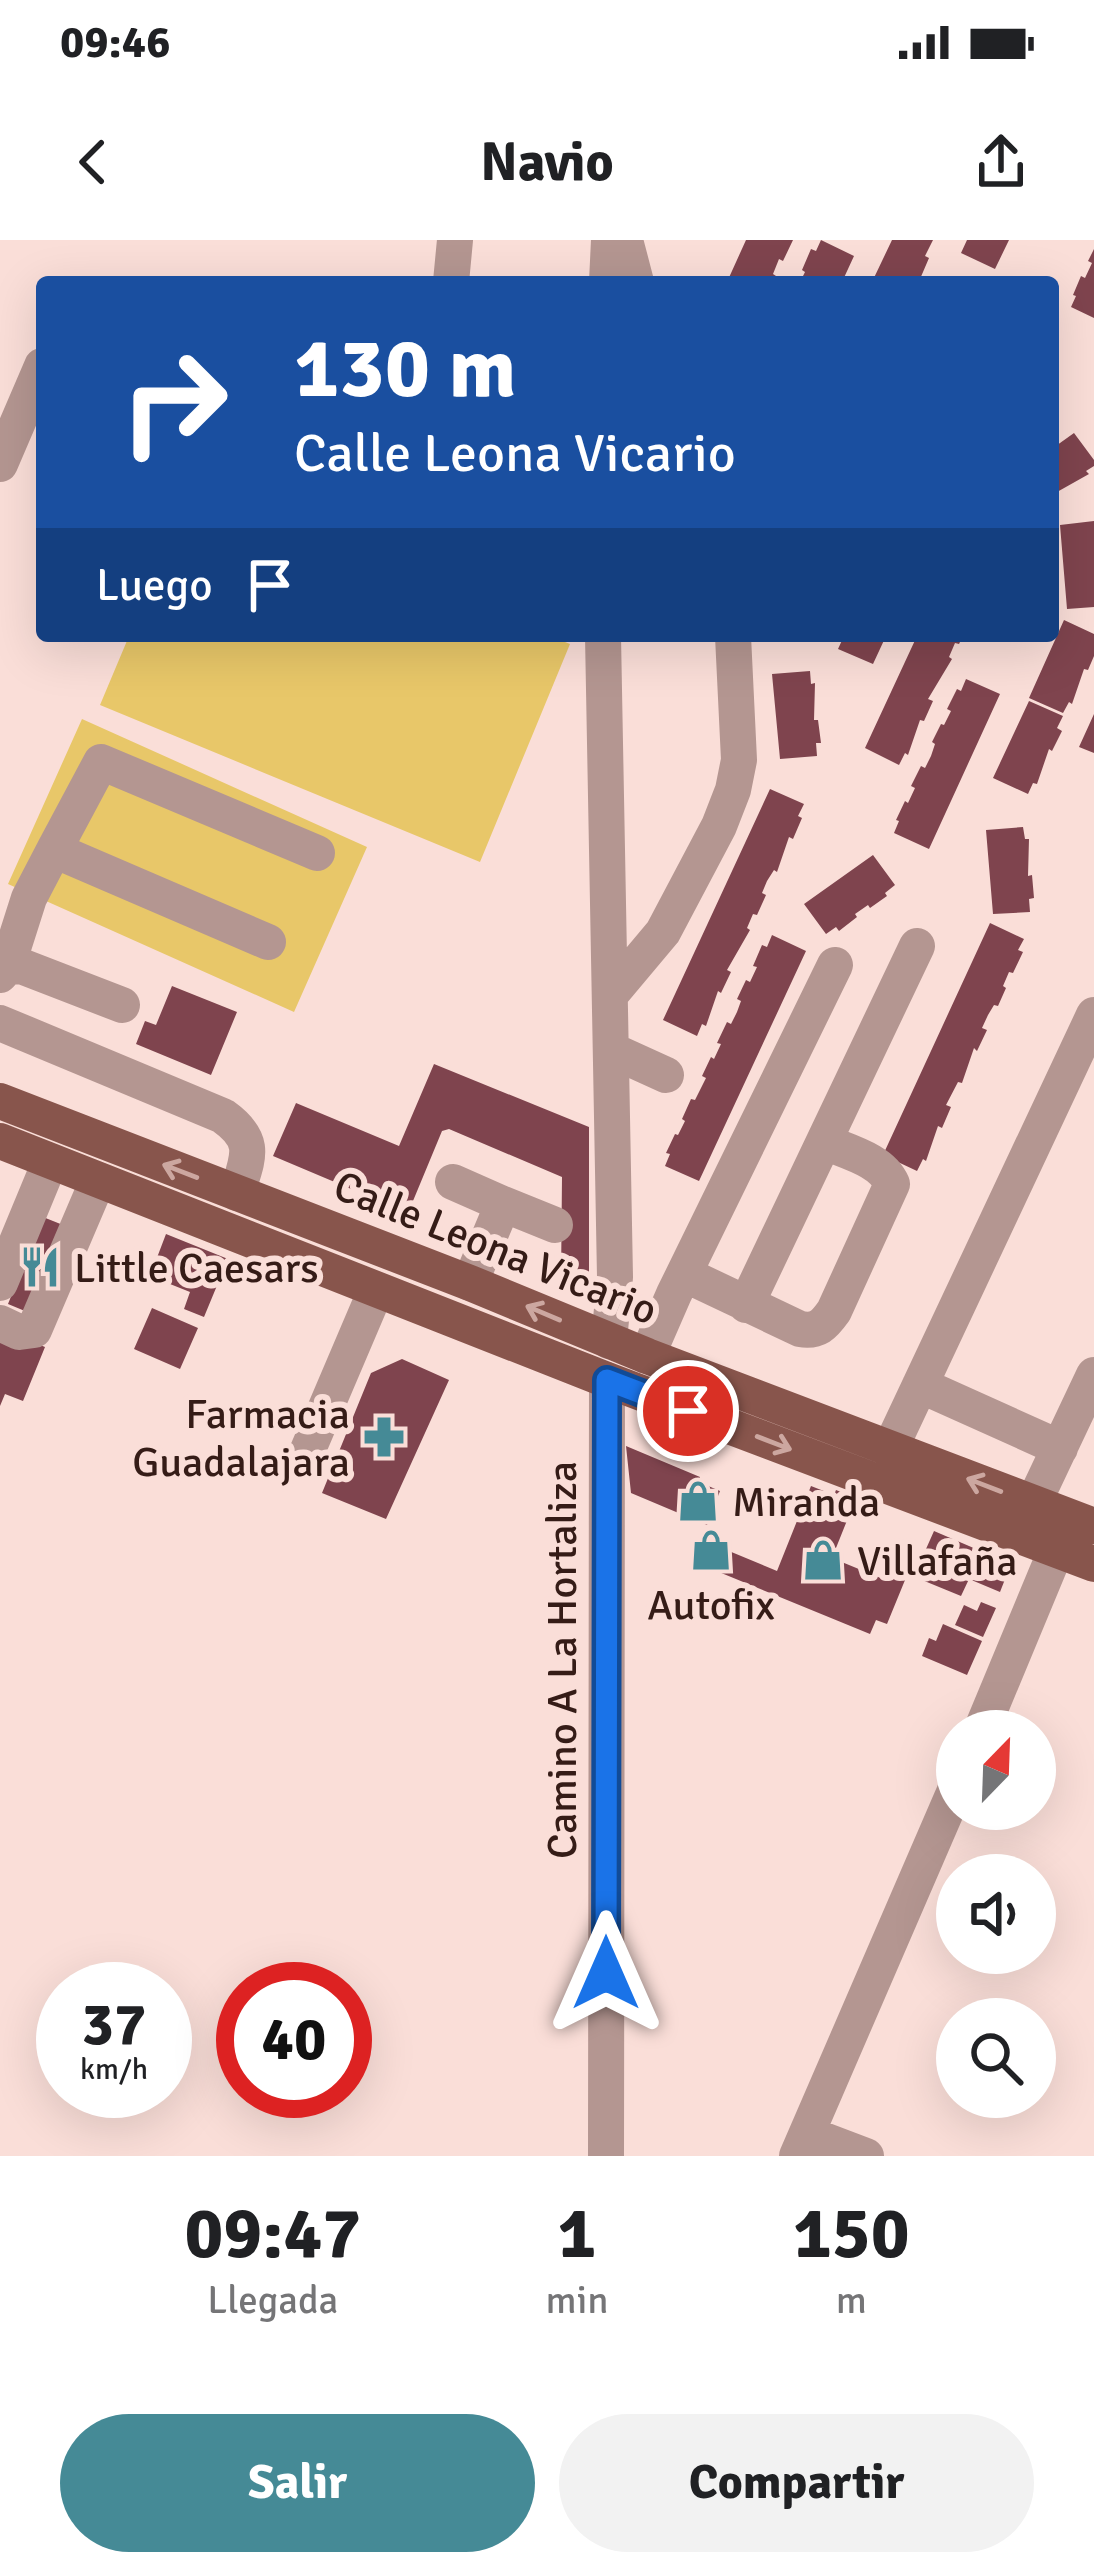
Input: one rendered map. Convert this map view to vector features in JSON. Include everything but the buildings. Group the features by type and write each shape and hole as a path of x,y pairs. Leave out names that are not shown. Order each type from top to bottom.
{"main road":[{"name":"Calle Leona Vicario","path":"0,1101 1033,1504 1074,1532 1094,1564"},
{"name":"Calle Leona Vicario","path":"0,1141 607,1380 1074,1532"},
{"path":"316,1267 332,1230"}],"street":[{"path":"452,276 455,240"},
{"path":"614,251 632,276"},
{"path":"0,464 36,379"},
{"path":"603,642 616,1276 609,1341"},
{"path":"611,994 663,932 733,790 739,760 733,642"},
{"path":"3,971 29,898 101,763 316,853"},
{"path":"54,850 268,942"},
{"path":"746,1305 917,946"},
{"path":"647,1356 835,965"},
{"path":"3,971 21,966 122,1005"},
{"path":"890,1449 1094,1015"},
{"path":"0,1023 223,1116 240,1128 248,1143 237,1192"},
{"path":"611,1050 666,1075"},
{"path":"684,1274 800,1329 812,1331 824,1325 892,1184 888,1174 874,1164 825,1142"},
{"path":"0,1283 50,1162"},
{"path":"0,1323 19,1332 34,1330 98,1180"},
{"path":"452,1182 555,1225"},
{"path":"470,1283 503,1204"},
{"path":"304,1459 376,1290"},
{"path":"1033,1504 1094,1376"},
{"name":"Camino A La Hortaliza","path":"606,2156 607,1380"},
{"path":"920,1385 1060,1448"},
{"path":"990,1710 1074,1532"},
{"path":"866,2156 803,2145 938,1830"}],"shaded area":[{"path":"126,642 570,644 480,862 100,705"},
{"path":"82,719 367,847 294,1012 8,884"}],"place":[{"name":"Little Caesars","path":"40,1267"},
{"name":"Farmacia Guadalajara","path":"384,1437"},
{"name":"Miranda","path":"698,1501"},
{"name":"Autofix","path":"711,1550"},
{"name":"Villafaña","path":"823,1560"}],"route":[{"path":"606,1973 607,1380 688,1411"}]}
